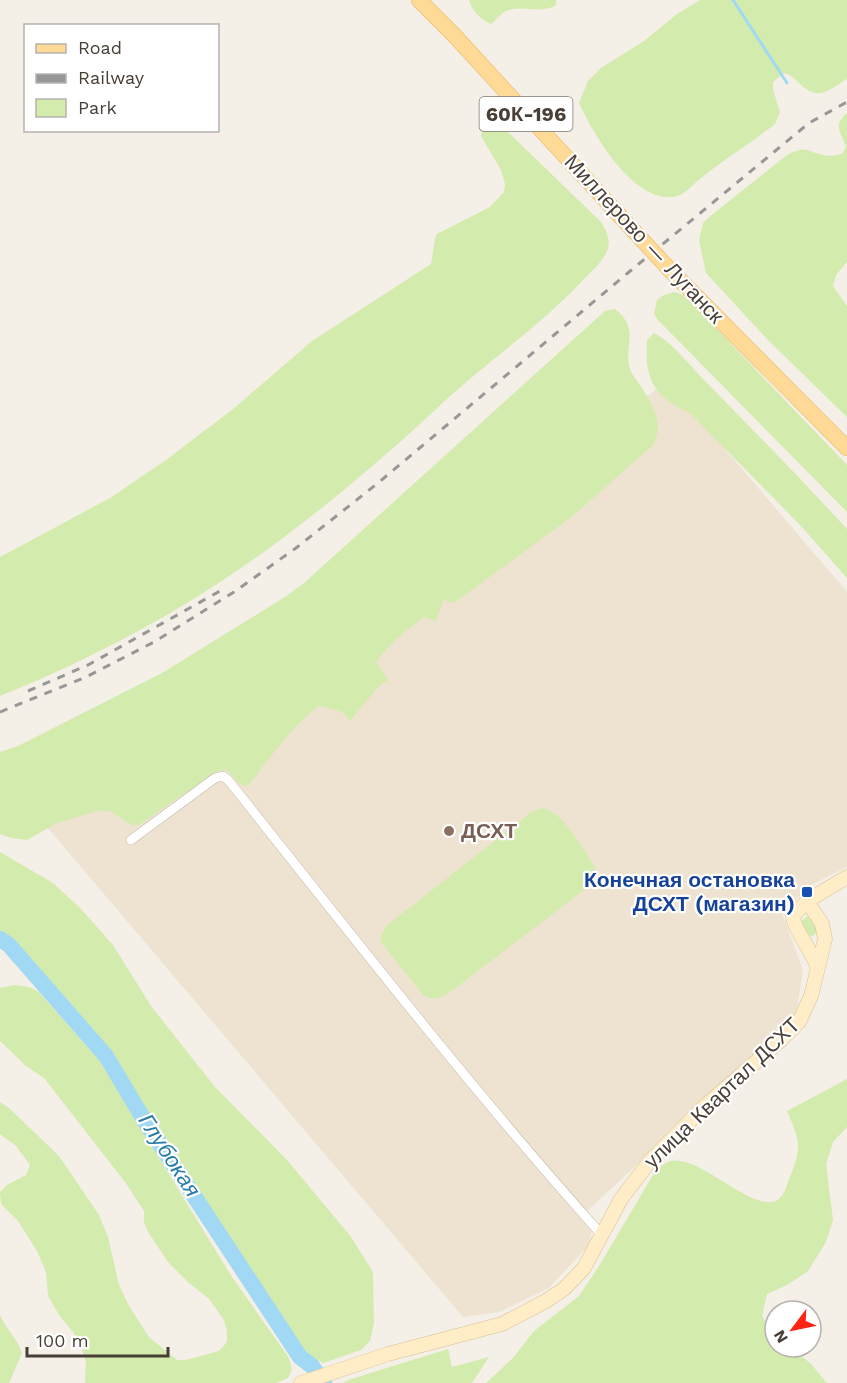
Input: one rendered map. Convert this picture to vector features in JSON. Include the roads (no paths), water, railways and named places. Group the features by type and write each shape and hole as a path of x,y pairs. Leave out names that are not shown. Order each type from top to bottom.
{"main road":[{"name":"Миллерово — Луганск","path":"419,0 670,270 847,448"}],"street":[{"path":"132,840 215,778 223,776 229,781 424,1025 540,1166 601,1234"},
{"path":"818,966 792,920 795,913 807,901 847,877"},
{"name":"улица Квартал ДСХТ","path":"303,1382 388,1354 493,1327 512,1319 564,1289 584,1268 621,1199 650,1161 704,1107 782,1040 799,1022 811,996 824,946 825,932 817,913 807,901"}],"waterway":[{"path":"733,0 787,83"},
{"name":"Глубокая","path":"0,939 9,945 106,1056 146,1123 300,1357 312,1366 324,1383"}],"railway":[{"path":"0,712 86,677 154,642 234,592 296,548 378,483 809,123 847,102"},
{"path":"28,691 88,665 220,591"}],"place":[{"name":"ДСХТ","path":"449,831"},
{"name":"Конечная остановка ДСХТ (магазин)","path":"807,892"}]}
